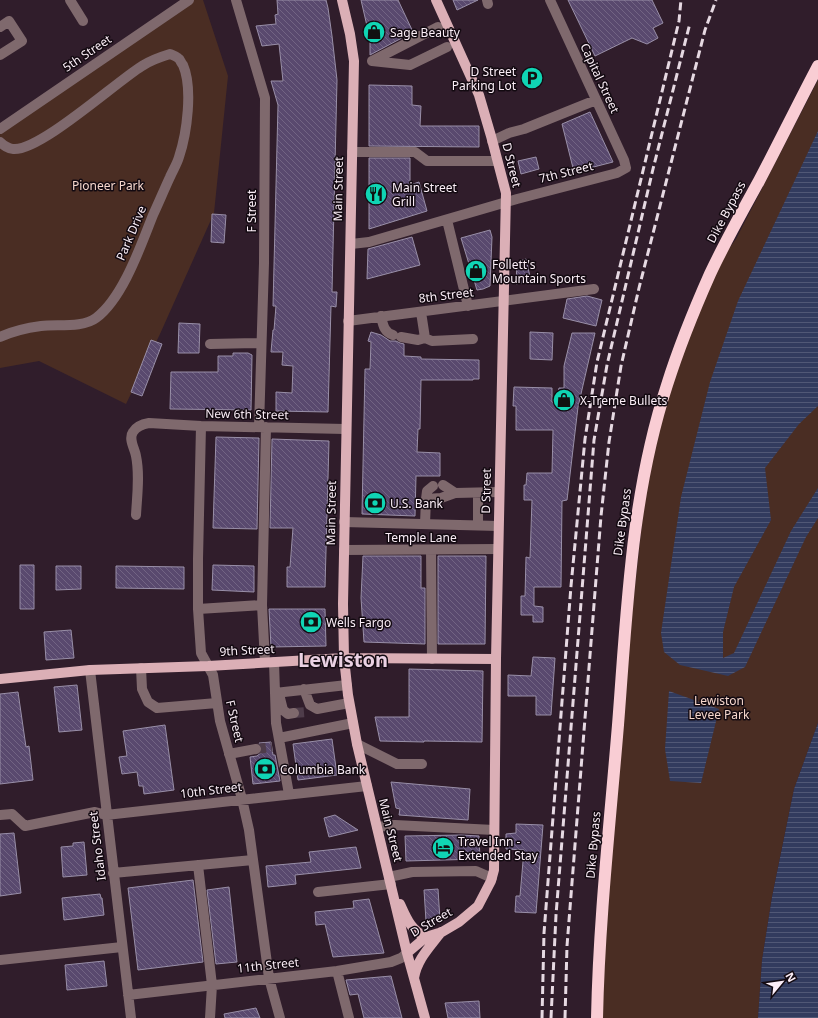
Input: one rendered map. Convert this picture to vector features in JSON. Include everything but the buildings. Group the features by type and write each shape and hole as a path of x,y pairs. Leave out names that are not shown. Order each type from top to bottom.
{"highway":[{"name":"Dike Bypass","path":"597,1018 606,849 614,774 629,574 637,510 651,443 666,387 676,357 710,275 818,66"}],"main road":[{"name":"Main Street","path":"342,0 350,34 354,61 342,604 344,658 349,703 357,744 407,953 426,1018"},
{"name":"D Street","path":"407,953 426,937 442,932 459,922 478,906 492,878 494,870 498,526 506,202 505,191 479,95 436,0"},
{"name":"9th Street","path":"0,679 90,670 208,666 344,658 496,659"},
{"path":"390,881 411,927 418,934 426,937"},
{"path":"414,978 422,956 442,932"}],"street":[{"path":"70,0 83,20"},
{"name":"5th Street","path":"0,128 189,0"},
{"name":"F Street","path":"236,0 265,98 264,263 261,344 263,427 262,605 270,662 277,693"},
{"name":"Capital Street","path":"550,0 624,160 626,168"},
{"path":"0,27 9,21 22,41 0,55"},
{"path":"438,27 370,61 410,65 447,47"},
{"name":"Park Drive","path":"0,142 13,149 24,147 40,140 58,129 141,66 156,58 170,54 179,58 187,77 189,90 187,120 179,158 138,254 114,298 96,318 86,323 40,326 16,330 4,336"},
{"path":"492,141 509,133 524,129 596,100"},
{"path":"352,152 415,152 427,161 497,161"},
{"name":"7th Street","path":"351,244 368,242 506,202 617,173 626,168"},
{"path":"447,220 468,306"},
{"name":"8th Street","path":"348,320 594,289"},
{"path":"421,312 425,338"},
{"path":"381,316 384,328 388,334 418,340 425,338 432,340 473,339"},
{"path":"210,344 261,344"},
{"name":"New 6th Street","path":"136,515 138,480 136,456 131,440 132,432 141,425 149,423 201,426 346,429"},
{"name":"F Street","path":"201,426 198,559 198,609 201,653 213,675 220,721 242,799 249,830 269,978 280,1018"},
{"path":"426,524 426,492 438,486 455,493"},
{"path":"426,499 441,498 455,493 499,492"},
{"path":"478,493 478,526"},
{"path":"344,522 498,526"},
{"name":"Temple Lane","path":"344,550 498,549"},
{"path":"431,550 432,659"},
{"path":"198,609 262,605"},
{"path":"141,668 142,689 148,702 157,708 217,704"},
{"name":"Idaho Street","path":"90,670 131,1018"},
{"path":"277,693 347,685"},
{"path":"304,689 310,705 317,709"},
{"path":"277,693 283,710 288,714 294,713"},
{"path":"277,693 277,743 289,794"},
{"path":"306,712 349,703"},
{"path":"277,743 353,723"},
{"path":"357,744 397,764 422,764"},
{"path":"229,754 256,749"},
{"name":"10th Street","path":"0,815 12,814 25,826 95,812 106,815 367,786"},
{"path":"377,827 395,825 494,830"},
{"path":"113,873 253,860"},
{"path":"198,865 212,985 210,1018"},
{"path":"318,892 390,881 412,872 476,871 492,878"},
{"path":"0,960 122,947"},
{"name":"11th Street","path":"128,994 337,971 391,962 401,958 407,953"},
{"path":"337,971 349,1018"}],"green space":[{"name":"Pioneer Park","path":"189,0 203,0 228,76 214,213 160,334 126,404 39,361 0,368 0,129"},
{"name":"Lewiston Levee Park","path":"818,80 818,723 794,789 772,897 762,960 758,1018 597,1018 613,782 651,443 710,275 736,239"}],"water":[{"path":"818,131 818,406 799,424 765,468 771,520 734,587 723,632 723,658 734,653 791,531 818,488 818,518 806,537 745,667 728,676 680,665 664,652 661,633 681,497 710,382 738,301"},
{"path":"669,691 719,709 701,783 670,781 665,749"},
{"path":"818,723 818,1018 758,1018 762,960 772,897 794,789"}],"tunnel":[{"path":"294,713 306,712"},
{"path":"256,749 272,747"}],"railway":[{"path":"542,1018 544,933 571,586 585,439 597,362 679,21 681,0"},
{"path":"565,1018 567,946 601,516 609,442 621,366 639,288 705,30 716,0"},
{"path":"551,1018 556,915 594,440 607,365 653,169 690,23"}],"place":[{"name":"Sage Beauty","path":"374,32"},
{"name":"D Street Parking Lot","path":"532,78"},
{"name":"Main Street Grill","path":"376,194"},
{"name":"Follett's Mountain Sports","path":"476,271"},
{"name":"X-Treme Bullets","path":"564,400"},
{"name":"U.S. Bank","path":"375,503"},
{"name":"Wells Fargo","path":"311,622"},
{"name":"Columbia Bank","path":"265,769"},
{"name":"Travel Inn - Extended Stay","path":"443,848"}],"district":[{"name":"Lewiston","path":"343,659"}]}
